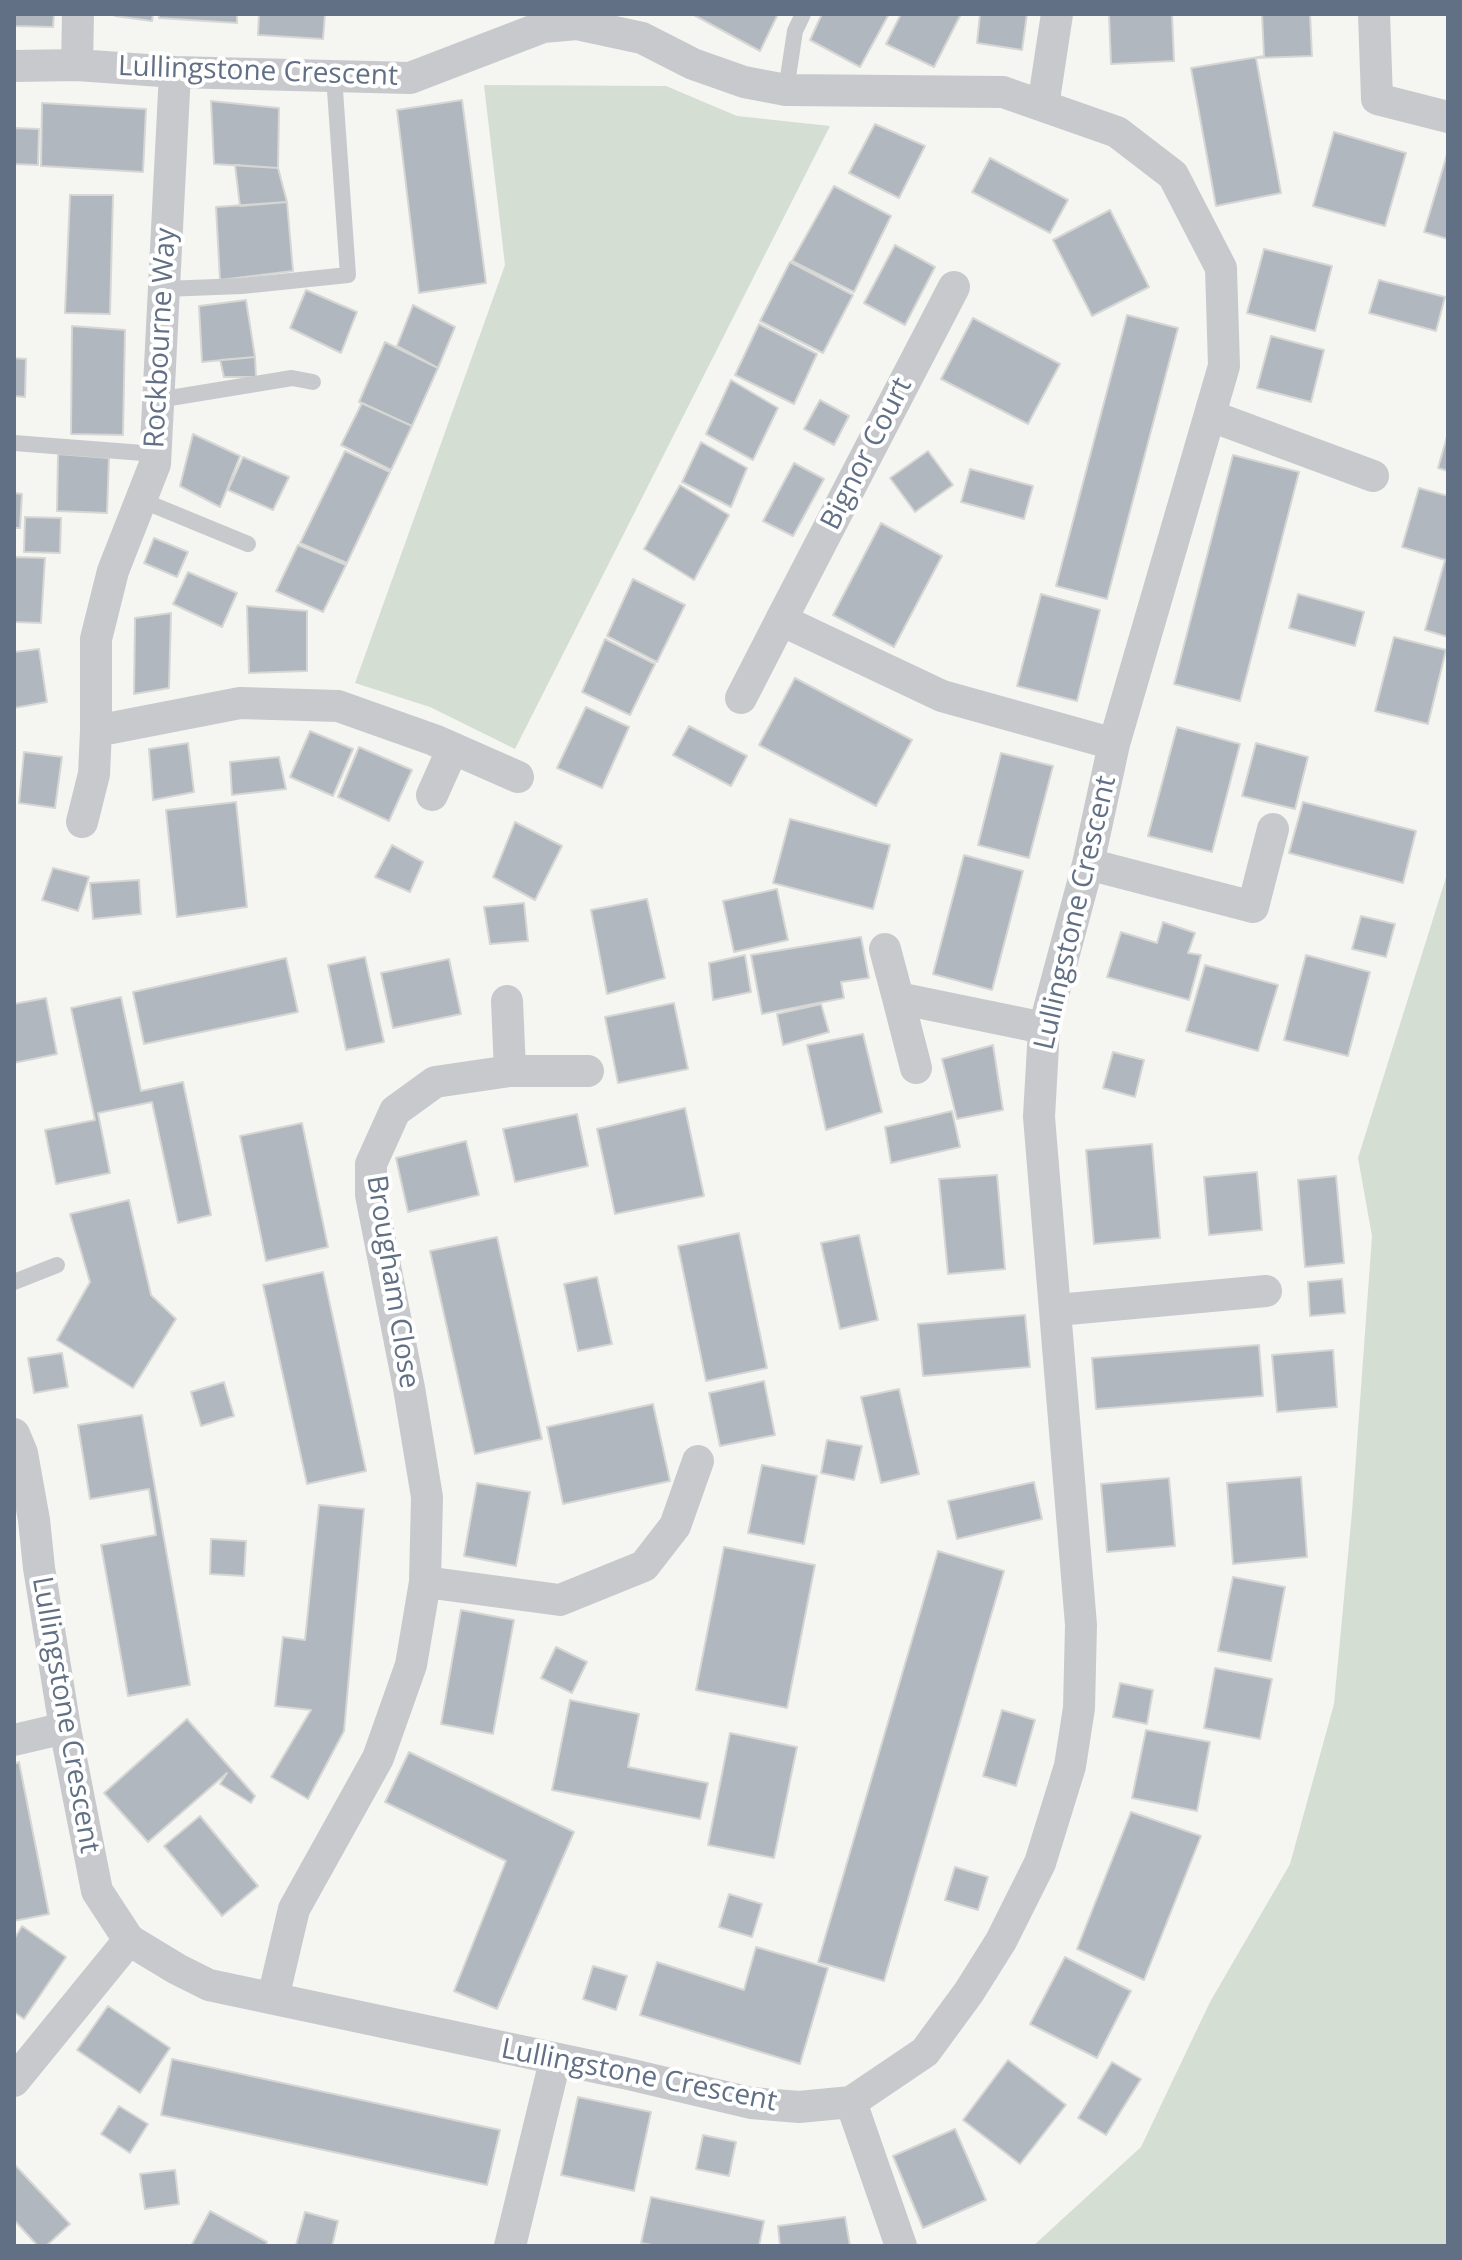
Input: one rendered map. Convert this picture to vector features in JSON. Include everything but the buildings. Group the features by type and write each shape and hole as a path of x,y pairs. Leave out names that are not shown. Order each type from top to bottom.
{"street":[{"path":"77,65 78,14"},
{"path":"1043,106 1057,14"},
{"path":"1374,14 1377,99 1448,117"},
{"name":"Lullingstone Crescent","path":"14,66 77,65 175,72 410,78 542,20 642,38 693,64 744,82 786,90 1003,92 1117,132 1173,175 1221,268 1224,366 1114,744 1088,864 1044,1028 1039,1117 1081,1625 1079,1708 1070,1766 1040,1863 1001,1941 969,1992 925,2052 851,2102 799,2107 751,2103 209,1985 129,1940 97,1891 65,1728 22,1453 14,1434"},
{"name":"Rockbourne Way","path":"82,822 94,774 96,639 113,571 155,464 175,72"},
{"name":"Bignor Court","path":"741,698 954,287"},
{"path":"1211,416 1373,476"},
{"path":"781,620 942,696 1114,744"},
{"path":"96,731 240,703 338,706 453,748 518,777"},
{"path":"432,795 453,748"},
{"path":"1088,864 1253,907 1273,829"},
{"path":"885,949 916,1068"},
{"path":"898,998 1044,1028"},
{"path":"507,1001 510,1071"},
{"name":"Brougham Close","path":"273,1998 294,1909 378,1758 411,1665 425,1582 427,1497 371,1195 371,1164 395,1111 435,1082 510,1071 588,1071"},
{"path":"1057,1310 1266,1291"},
{"path":"425,1582 560,1600 644,1566 675,1526 698,1461"},
{"path":"14,1740 65,1728"},
{"path":"14,2081 129,1940"},
{"path":"510,2246 555,2061"},
{"path":"851,2102 901,2246"}],"lane":[{"path":"786,90 795,31 803,14"},
{"path":"164,289 242,286 348,275 334,76"},
{"path":"158,400 292,378 313,382"},
{"path":"14,443 156,454"},
{"path":"141,500 248,544"},
{"path":"14,1282 57,1265"}],"shaded area":[{"path":"484,85 666,86 737,116 830,126 515,749 430,707 355,683 505,265"},
{"path":"1448,871 1448,2246 1033,2246 1141,2147 1210,2002 1290,1864 1334,1704 1352,1512 1372,1236 1358,1158"}]}
